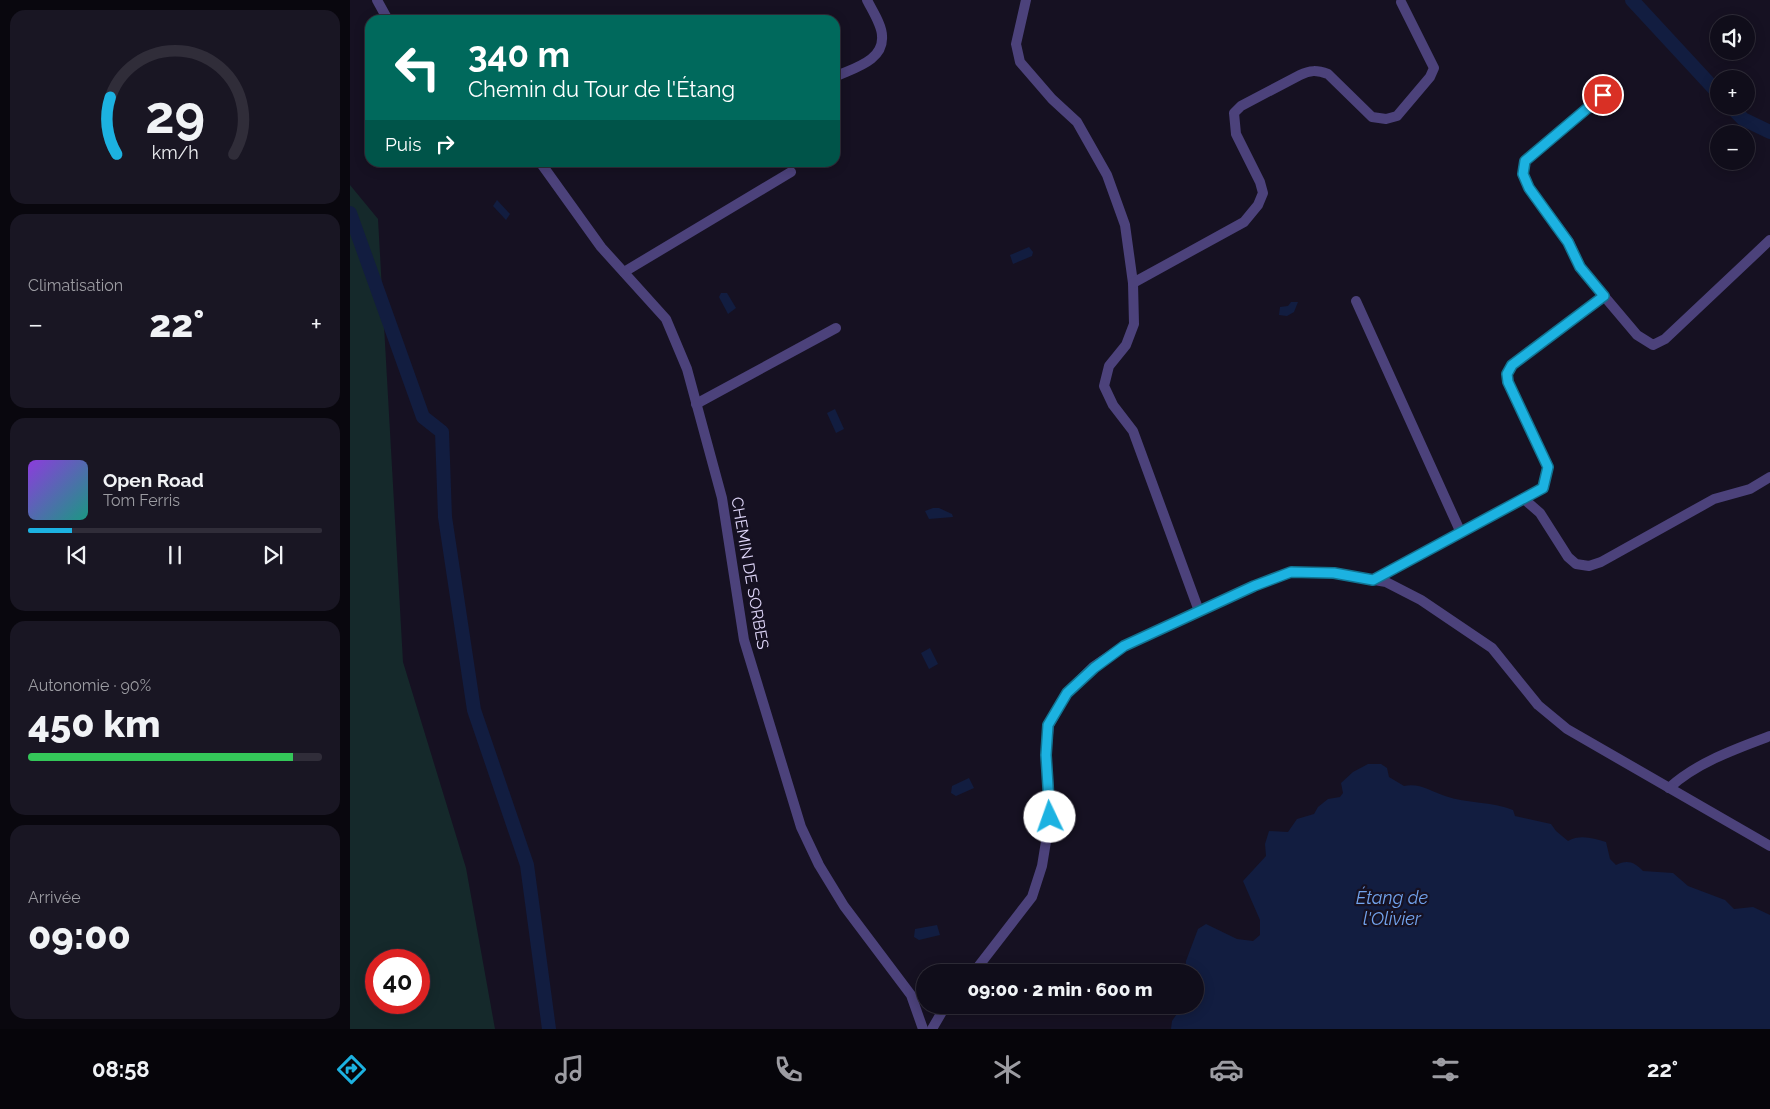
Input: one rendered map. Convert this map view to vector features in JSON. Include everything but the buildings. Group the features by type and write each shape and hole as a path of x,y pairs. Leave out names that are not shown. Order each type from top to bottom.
{"street":[{"path":"377,0 385,15"},
{"path":"840,74 873,59 881,47 882,35 867,0"},
{"path":"1026,0 1016,44 1020,62 1052,99 1077,122 1107,175 1125,226 1134,283 1134,324 1126,345 1108,366 1104,386 1113,405 1132,431 1199,611"},
{"path":"1134,283 1244,222 1258,205 1263,192 1260,182 1236,134 1234,113 1241,106 1309,70 1328,74 1372,117 1386,119 1397,116 1430,77 1434,68 1401,2"},
{"path":"1603,95 1525,161 1523,174 1529,188 1568,242 1580,267 1637,334 1653,345 1665,339 1770,240"},
{"name":"CHEMIN DE SORBES","path":"544,167 602,248 666,318 687,368 722,498 744,640 802,828 818,865 844,906 911,995 923,1029"},
{"path":"624,272 791,172"},
{"path":"1373,580 1543,488 1548,467 1508,382 1507,374 1512,365 1604,296"},
{"path":"1356,301 1461,532"},
{"path":"696,404 836,328"},
{"path":"1524,498 1540,513 1568,557 1576,564 1589,566 1601,562 1714,499 1750,489 1770,476"},
{"path":"981,964 1032,897 1042,866 1050,817 1046,755 1048,725 1067,693 1094,668 1124,646 1199,611 1291,572 1334,573 1386,582 1421,600 1492,648 1538,706 1567,729 1770,846"},
{"path":"1669,788 1688,773 1741,746 1770,736"},
{"path":"932,1029 941,1014"}],"green space":[{"path":"350,185 378,219 403,662 466,868 495,1029 350,1029"}],"water":[{"path":"497,200 510,214 506,220 493,206"},
{"path":"1029,247 1033,252 1032,256 1013,264 1010,255"},
{"path":"721,293 727,293 736,308 728,314 719,297"},
{"path":"1291,302 1298,302 1294,312 1287,316 1279,315 1280,307 1288,306"},
{"path":"835,409 844,429 836,433 827,413"},
{"path":"939,508 952,514 953,517 929,519 925,511"},
{"path":"930,648 938,664 929,669 921,653"},
{"name":"Étang de l'Olivier","path":"1368,764 1381,764 1387,768 1389,777 1404,786 1420,787 1453,799 1505,807 1513,810 1515,816 1551,824 1568,841 1582,837 1606,842 1610,859 1616,865 1627,862 1637,865 1643,871 1673,873 1688,886 1725,900 1734,909 1753,907 1770,915 1770,1029 1171,1029 1172,1021 1177,1014 1204,1014 1204,964 1186,964 1198,929 1206,924 1237,939 1253,941 1260,935 1260,920 1243,881 1266,856 1265,844 1269,831 1288,832 1297,819 1314,814 1318,807 1328,799 1340,797 1343,793 1341,783 1353,772"},
{"path":"969,778 974,788 956,796 951,793 952,786"},
{"path":"937,925 940,935 919,940 914,937 915,929"}],"waterway":[{"path":"1632,0 1710,84"},
{"path":"1739,115 1743,119 1770,132"},
{"path":"350,213 423,417 442,432 445,517 474,710 527,865 549,1029"}],"route":[{"path":"1050,817 1046,755 1048,725 1067,693 1094,668 1124,646 1254,586 1291,572 1334,573 1373,580 1543,488 1548,476 1548,467 1508,382 1507,374 1512,365 1604,296 1580,267 1568,242 1529,188 1523,174 1525,161 1603,95"}]}
